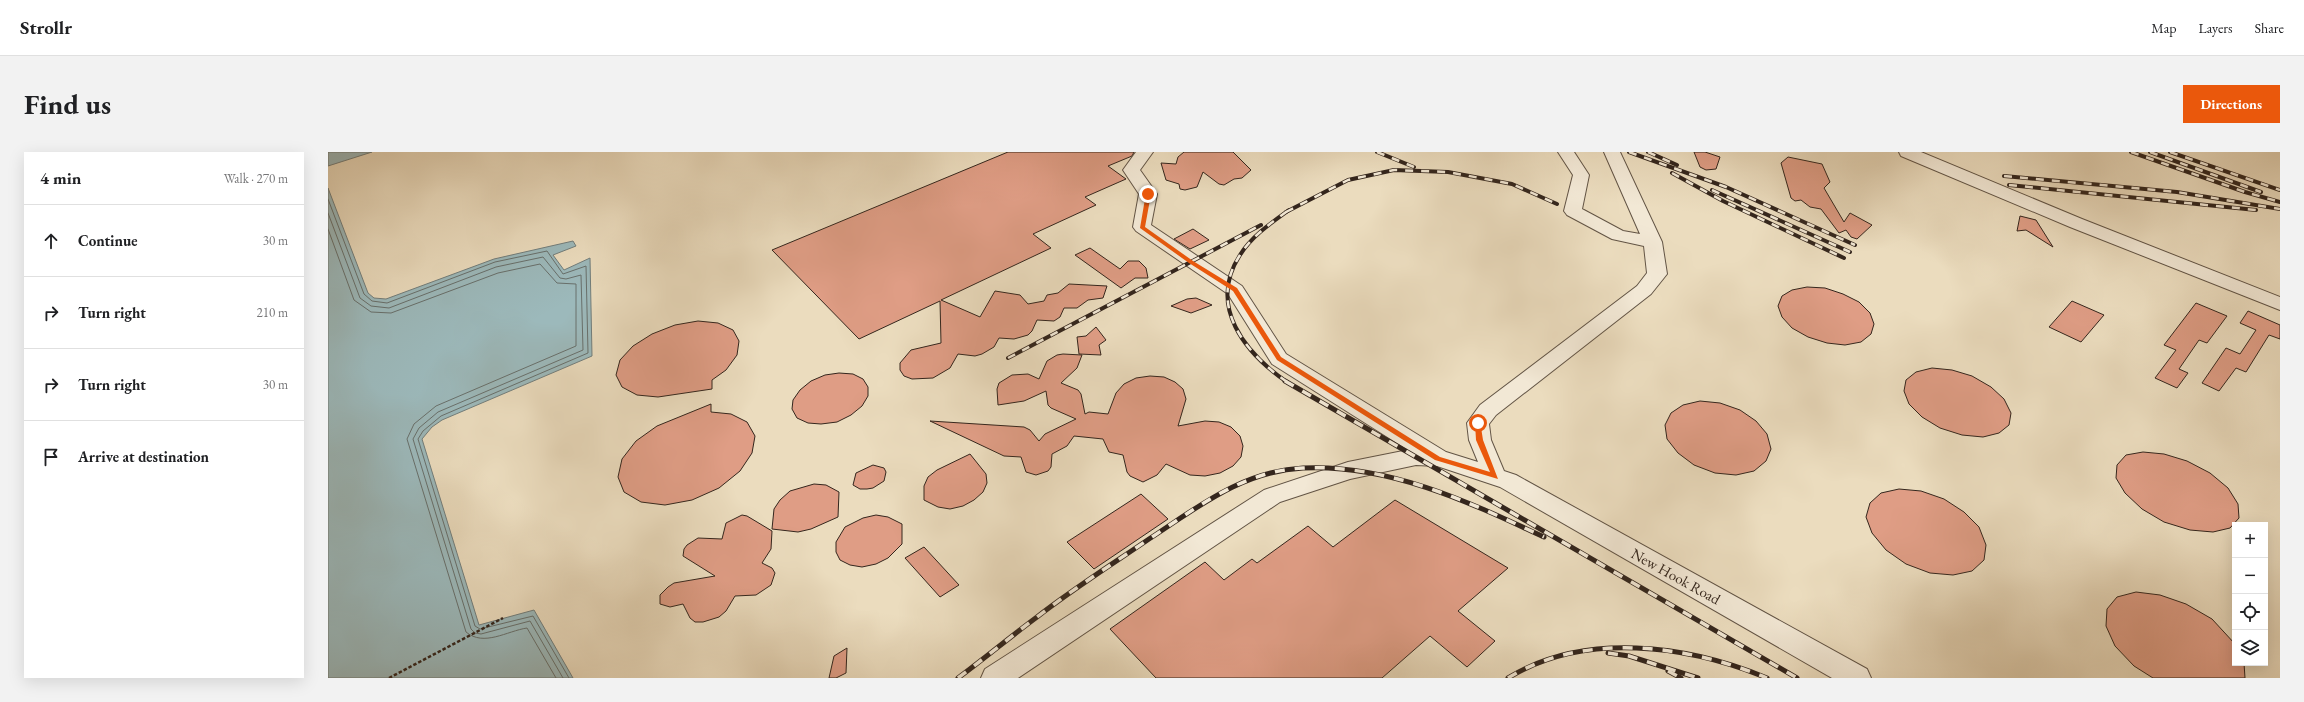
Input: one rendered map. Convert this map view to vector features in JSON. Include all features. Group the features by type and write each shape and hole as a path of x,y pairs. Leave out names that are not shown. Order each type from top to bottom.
{"street":[{"path":"1144,152 1131,170 1148,194 1142,227 1191,262 1235,290 1279,358 1438,458"},
{"path":"1566,152 1581,175 1573,211 1618,235 1653,242"},
{"path":"1495,477 1480,440 1478,423 1488,410 1644,290 1657,274 1653,242 1612,152"},
{"path":"1907,152 2076,223 2280,304"},
{"path":"995,678 1272,496 1348,471 1416,458 1438,458"},
{"name":"New Hook Road","path":"1438,458 1508,481 1856,678"}],"path":[{"path":"389,678 503,618"}],"water":[{"path":"328,152 372,152 328,166"},
{"path":"328,188 368,293 374,298 386,299 494,259 573,241 576,246 553,255 564,270 590,258 592,356 442,420 432,427 422,439 479,625 534,610 573,678 328,678"}],"building":[{"path":"1008,152 1134,152 1132,156 1108,166 1126,179 1085,197 1096,205 1033,234 1051,248 941,300 980,317 995,291 1020,295 1028,304 1044,301 1047,295 1058,293 1069,284 1107,286 1103,298 1088,300 1077,308 1064,308 1060,317 1054,321 1037,320 1032,331 1028,335 1014,339 999,338 994,347 975,356 958,354 950,368 933,378 912,379 904,376 900,370 900,363 911,350 941,343 940,301 859,339 772,250"},
{"path":"1184,152 1233,152 1251,170 1242,178 1234,179 1224,185 1219,184 1203,172 1197,187 1185,190 1180,189 1179,184 1166,180 1161,163 1176,164 1178,157"},
{"path":"1694,152 1705,152 1720,157 1716,169 1706,170 1700,167"},
{"path":"1788,157 1822,164 1830,182 1824,188 1844,222 1850,213 1872,225 1857,239 1851,237 1846,230 1839,233 1821,209 1810,207 1801,200 1795,201 1791,198 1781,163"},
{"path":"2020,216 2036,220 2053,247 2026,230 2017,231"},
{"path":"1193,229 1209,240 1190,249 1174,239"},
{"path":"1090,248 1120,269 1128,261 1139,261 1146,268 1148,278 1135,278 1121,288 1075,255"},
{"path":"1807,287 1825,288 1843,294 1859,302 1870,313 1874,324 1871,334 1861,342 1845,345 1827,343 1808,337 1792,328 1782,317 1778,306 1782,296 1792,290"},
{"path":"1196,298 1212,305 1191,313 1171,306 1187,299"},
{"path":"2072,301 2104,315 2081,342 2049,327"},
{"path":"2196,303 2227,316 2207,343 2199,340 2179,369 2188,373 2177,388 2155,378 2176,350 2164,345"},
{"path":"2248,311 2280,325 2280,339 2269,335 2246,372 2236,368 2219,391 2202,383 2226,348 2240,354 2256,330 2240,323"},
{"path":"698,321 718,323 733,330 739,341 737,355 726,370 712,380 712,389 658,397 637,395 622,387 616,375 620,360 633,346 652,334 675,325"},
{"path":"1096,327 1106,340 1099,345 1101,355 1079,354 1077,337 1086,336"},
{"path":"1057,355 1082,355 1077,368 1061,383 1078,390 1081,394 1085,414 1089,412 1108,414 1116,393 1124,384 1136,378 1150,376 1164,377 1175,382 1183,389 1186,399 1178,426 1205,421 1219,422 1231,427 1240,436 1243,446 1241,457 1233,466 1220,473 1205,476 1190,475 1166,464 1157,475 1143,482 1130,476 1127,472 1123,455 1109,452 1103,439 1074,436 1067,446 1052,454 1051,467 1048,471 1036,475 1026,472 1021,457 1004,456 930,421 1024,427 1030,430 1039,441 1045,434 1076,419 1051,408 1048,405 1046,391 1024,401 998,405 997,389 999,383 1012,375 1028,374 1039,379 1047,361"},
{"path":"1932,368 1952,370 1972,376 1991,387 2004,399 2011,413 2009,425 1999,433 1983,437 1962,435 1940,428 1922,417 1909,404 1904,391 1906,380 1916,372"},
{"path":"839,373 853,374 863,379 868,387 868,396 862,406 851,415 837,422 821,424 808,423 797,418 792,409 793,400 800,390 811,381 825,375"},
{"path":"1700,401 1720,403 1740,410 1756,421 1767,434 1771,449 1766,461 1754,471 1736,475 1715,473 1694,465 1678,453 1667,439 1665,425 1671,413 1683,405"},
{"path":"711,404 711,412 731,414 747,422 755,436 752,453 740,471 719,488 692,500 665,505 641,502 624,492 618,477 622,459 636,441 657,426"},
{"path":"2143,452 2164,454 2187,461 2210,473 2228,488 2238,504 2239,518 2235,522 2232,522 2230,528 2213,532 2190,530 2164,522 2142,509 2125,493 2116,478 2117,465 2126,455"},
{"path":"970,454 986,474 987,483 983,492 974,500 963,506 950,509 938,507 924,500 924,486 928,477 937,470"},
{"path":"873,465 884,468 886,472 884,481 873,488 867,489 860,489 853,485 856,473"},
{"path":"814,484 826,485 839,492 838,517 811,529 798,532 772,529 774,509 780,500 790,491"},
{"path":"1899,489 1921,491 1944,499 1964,512 1979,527 1986,545 1984,560 1972,571 1953,575 1930,573 1906,564 1886,550 1872,533 1866,517 1870,503 1881,493"},
{"path":"1141,494 1168,519 1094,569 1067,542"},
{"path":"1395,500 1508,568 1458,611 1495,641 1467,667 1430,636 1382,678 1156,678 1110,629 1205,562 1224,580 1252,559 1257,563 1308,526 1333,547"},
{"path":"742,515 747,516 772,531 771,549 762,563 772,568 775,573 771,585 756,595 735,596 726,611 719,617 703,622 695,622 690,618 683,604 670,607 660,604 660,595 674,583 715,576 683,556 684,549 687,545 698,538 722,539 726,523"},
{"path":"876,515 888,517 902,524 902,544 888,558 876,564 862,567 850,565 840,560 836,552 836,542 845,527 863,518"},
{"path":"924,547 959,585 940,597 905,558"},
{"path":"2136,592 2160,595 2186,604 2212,619 2232,641 2232,666 2244,666 2245,678 2153,678 2134,666 2115,646 2106,626 2107,609 2117,597"},
{"path":"847,648 846,673 836,678 829,678 834,656"}],"railway":[{"path":"1377,152 1414,167"},
{"path":"1629,152 1726,187 1855,245"},
{"path":"1648,152 1677,165"},
{"path":"2131,152 2245,192 2280,202"},
{"path":"2150,152 2261,192"},
{"path":"2170,152 2280,190"},
{"path":"1287,212 1348,180 1394,170 1448,172 1512,184 1557,204"},
{"path":"1672,173 1723,201 1844,258"},
{"path":"2004,176 2177,192 2280,209"},
{"path":"2009,185 2256,210"},
{"path":"1712,190 1850,252"},
{"path":"1287,212 1262,230 1245,248 1231,274 1228,292 1229,310 1235,327 1245,343 1257,357 1287,382"},
{"path":"1008,358 1261,225"},
{"path":"1285,381 1797,678"},
{"path":"958,678 1092,577 1203,503 1240,483 1260,476 1303,468 1335,468 1366,472 1428,488 1487,511 1544,537"},
{"path":"1508,678 1538,663 1569,654 1603,649 1636,648 1670,651 1704,657 1767,678"},
{"path":"1608,653 1629,656 1698,678"},
{"path":"1668,671 1681,678"}],"route":[{"path":"1148,194 1142,227 1191,262 1235,290 1279,358 1438,458 1495,477 1480,440 1478,423"}]}
